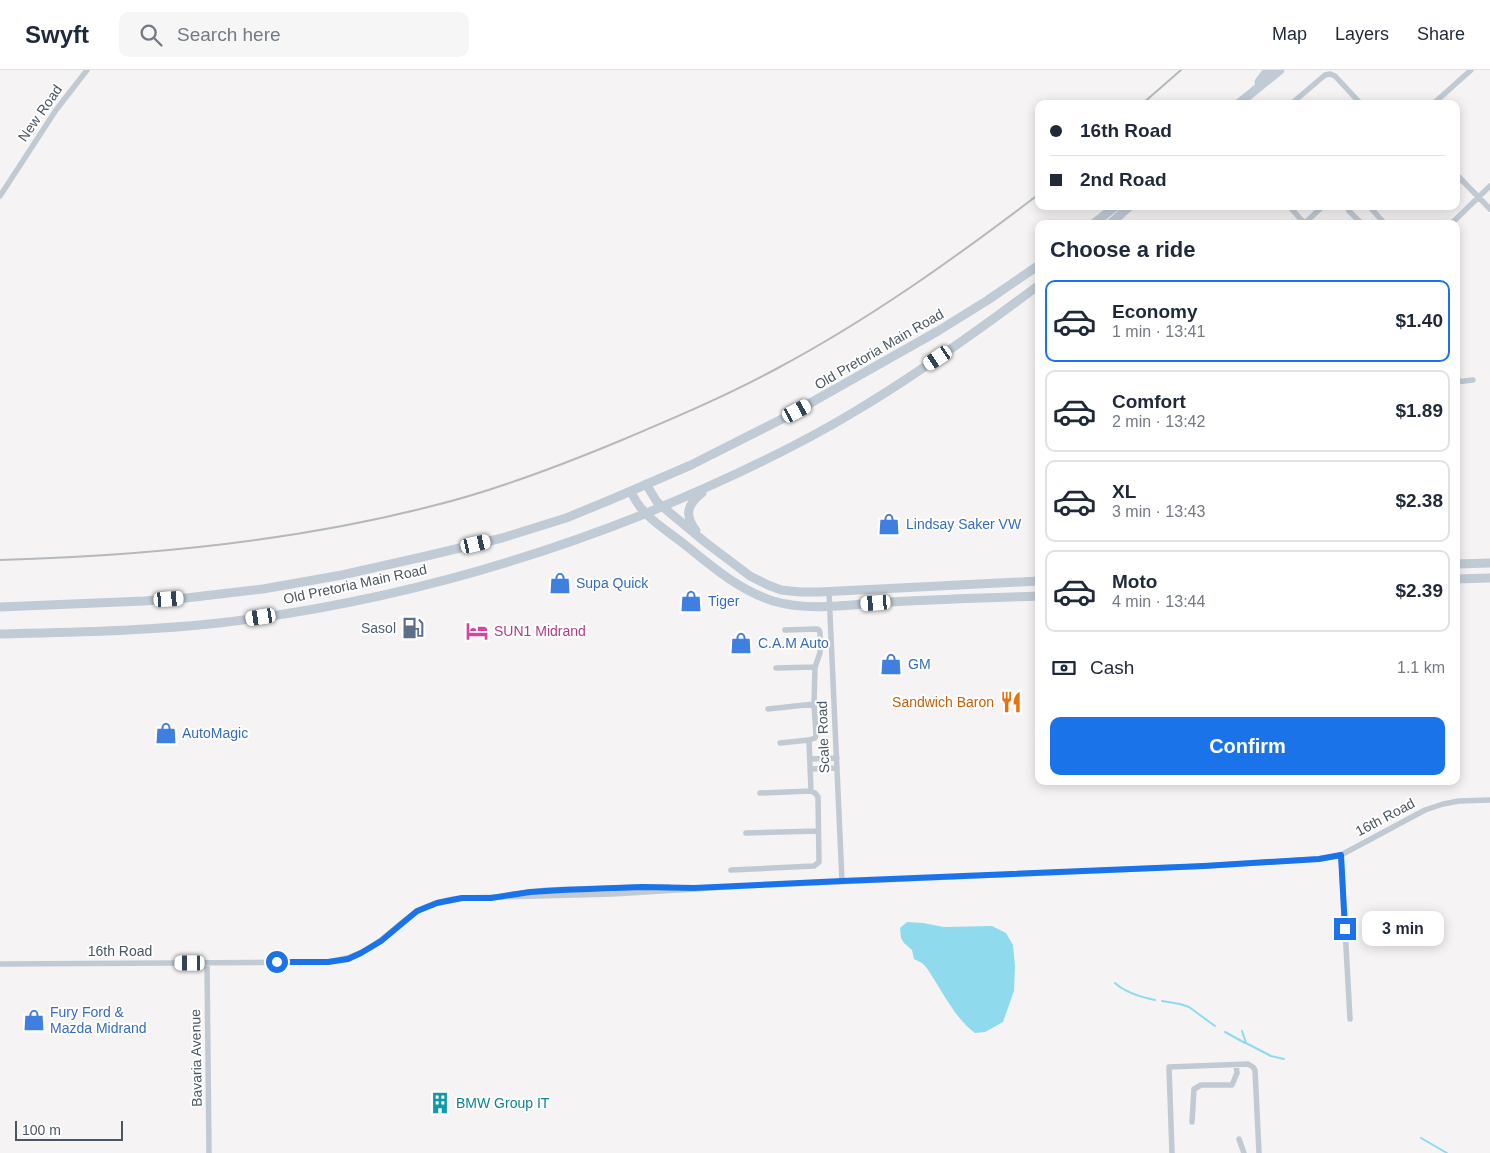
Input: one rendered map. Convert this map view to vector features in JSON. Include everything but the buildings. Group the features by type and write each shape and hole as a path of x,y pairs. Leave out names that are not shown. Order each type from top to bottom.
{"main road":[{"path":"1253,90 1268,70"},
{"path":"1242,100 1280,70"},
{"path":"1098,220 1111,210"},
{"path":"1114,220 1126,210"},
{"name":"Old Pretoria Main Road","path":"0,607 186,598 263,589 380,567 502,538 566,518 735,444 812,403 938,331 1035,268"},
{"name":"Old Pretoria Main Road","path":"0,634 187,626 327,606 412,588 505,563 576,540 724,481 853,413 950,350 1035,288"},
{"path":"705,542 691,523 689,510 698,496 724,481"},
{"path":"646,484 655,500 662,507 746,573 768,585 790,592 829,592 1035,581"},
{"path":"631,491 636,502 645,513 712,566 748,591 781,603 831,606 901,601 1035,596"},
{"path":"1460,564 1490,563"},
{"path":"1460,580 1490,578"}],"street":[{"name":"New Road","path":"0,196 56,110 87,70"},
{"path":"1437,100 1471,70"},
{"path":"1297,100 1325,75 1330,74 1335,76 1357,100"},
{"path":"1460,178 1490,209"},
{"path":"1455,220 1490,186"},
{"path":"1293,210 1301,220"},
{"path":"1309,220 1319,210"},
{"path":"1373,210 1381,220"},
{"path":"1349,211 1358,220"},
{"path":"1460,382 1473,380"},
{"name":"Scale Road","path":"829,592 842,881"},
{"path":"780,742 815,738 815,667 820,653 820,630 785,630"},
{"path":"776,668 815,667"},
{"path":"768,709 814,704"},
{"path":"809,740 811,791"},
{"path":"810,760 837,758"},
{"path":"810,769 837,768"},
{"path":"731,870 817,865 819,862 818,797 815,793 811,791 760,793"},
{"name":"16th Road","path":"0,964 328,962 348,959 372,947 407,918 428,906 448,900 491,898 530,892 642,887 694,888 1204,866 1319,859 1341,855 1425,810 1459,801 1490,800"},
{"path":"746,833 818,831"},
{"path":"1341,855 1350,1019"},
{"name":"Bavaria Avenue","path":"207,963 210,1153"},
{"path":"1172,1153 1169,1067 1248,1064 1255,1070 1259,1153"},
{"path":"1192,1122 1194,1089 1200,1085 1232,1085 1237,1073 1236,1065"},
{"path":"1239,1139 1244,1153"}],"water":[{"path":"907,922 944,927 992,926 1006,933 1013,945 1015,966 1014,991 1003,1022 985,1032 975,1033 967,1027 954,1011 926,967 914,959 912,950 901,938 900,928"}],"waterway":[{"path":"1115,983 1134,994 1155,1000"},
{"path":"1162,1001 1189,1007 1215,1026"},
{"path":"1242,1031 1246,1043 1271,1056 1284,1059"},
{"path":"1225,1032 1245,1043"},
{"path":"1421,1138 1447,1153"}],"railway":[{"path":"1147,100 1181,70"},
{"path":"0,560 165,551 274,538 328,529 436,505 484,492 530,476 700,406 757,379 811,350 911,287 1035,197"}],"place":[{"name":"Lindsay Saker VW","path":"889,524"},
{"name":"Supa Quick","path":"560,583"},
{"name":"Tiger","path":"691,601"},
{"name":"Sasol","path":"413,628"},
{"name":"SUN1 Midrand","path":"477,631"},
{"name":"C.A.M Auto","path":"741,643"},
{"name":"GM","path":"891,664"},
{"name":"Sandwich Baron","path":"1011,702"},
{"name":"AutoMagic","path":"166,733"},
{"name":"Fury Ford & Mazda Midrand","path":"34,1020"},
{"name":"BMW Group IT","path":"440,1103"}],"route":[{"path":"277,962 328,962 348,959 381,941 417,911 437,903 462,898 491,898 546,890 642,887 694,888 1204,866 1319,859 1341,855 1345,929"}]}
